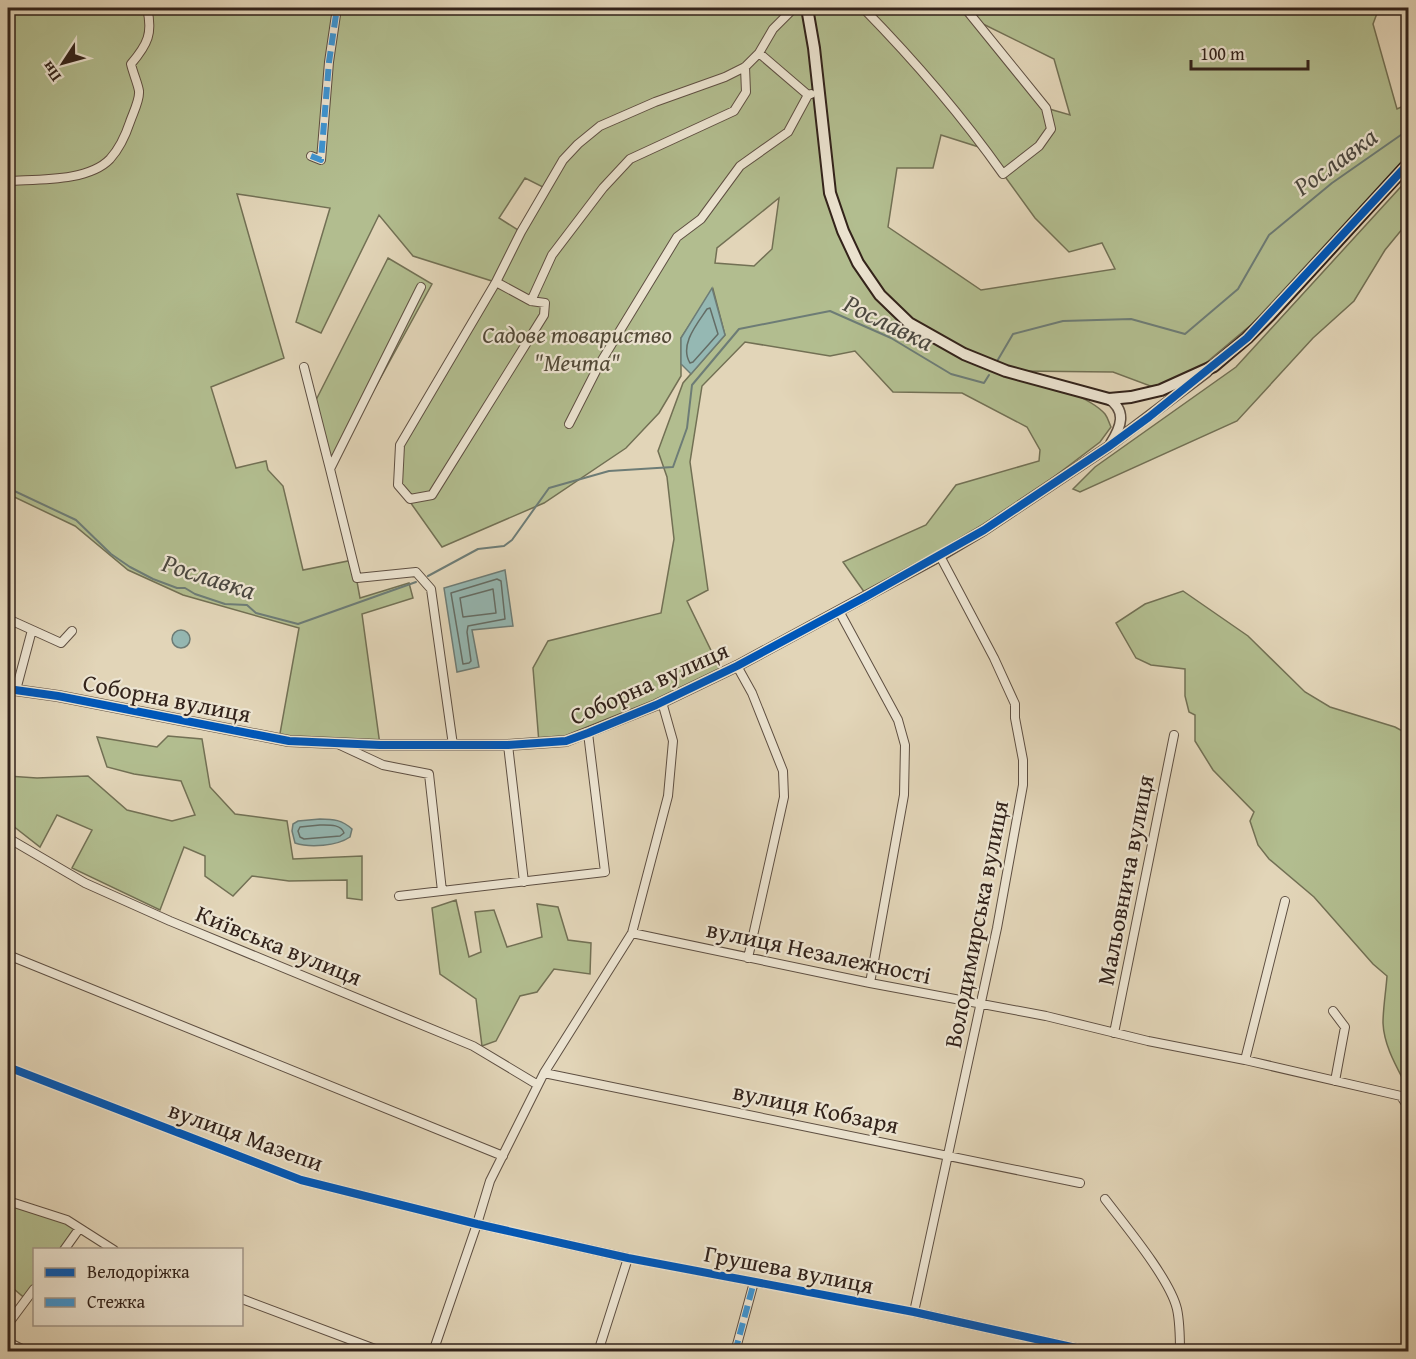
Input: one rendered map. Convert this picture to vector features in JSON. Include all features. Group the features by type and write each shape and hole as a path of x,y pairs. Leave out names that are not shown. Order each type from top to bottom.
{"main road":[{"path":"807,8 814,48 813,94 830,193 843,231 858,263 880,295 909,323 964,354 1006,371 1109,399 1161,390 1214,366 1270,315 1408,164"}],"street":[{"path":"8,181 61,177 92,171 110,159 126,133 136,104 139,91 131,64 142,51 149,36 151,24 147,8"},
{"path":"311,156 321,160 329,62 338,8"},
{"path":"496,282 531,301 545,303 544,315 432,495 410,499 398,485 400,445 496,282 563,160 600,126 745,67 759,53 773,29 794,8"},
{"path":"863,8 889,34 985,149 1003,174 1039,146 1051,129 1049,118 1046,108 965,8"},
{"path":"569,424 598,365 677,237 701,219 740,166 788,132 813,94 759,53"},
{"path":"531,301 552,255 603,188 630,159 734,111 747,92 745,67"},
{"path":"330,469 421,287"},
{"name":"Соборна вулиця","path":"12,690 58,696 289,741 338,744 508,745 566,741 662,702 736,666 940,556 984,530 1108,447 1214,366"},
{"path":"304,367 357,578 416,572 430,589 453,745"},
{"path":"1108,447 1118,432 1121,415 1116,404 1109,399"},
{"name":"Володимирська вулиця","path":"914,1312 949,1155 1018,820 1023,785 1023,760 1015,718 1015,704 994,658 940,556"},
{"path":"839,611 898,720 905,745 904,795 870,983"},
{"path":"8,619 61,643 72,631"},
{"path":"12,690 32,630"},
{"path":"736,666 752,693 783,771 783,796 748,958"},
{"path":"433,1352 477,1224 484,1194 544,1072 632,933 668,796 673,741 662,702"},
{"path":"399,896 605,872 588,733"},
{"name":"Мальовнича вулиця","path":"1114,1033 1174,735"},
{"path":"338,744 382,765 429,774 442,891"},
{"path":"508,745 524,882"},
{"name":"Київська вулиця","path":"8,838 85,883 170,921 473,1046 538,1085"},
{"path":"1245,1060 1285,901"},
{"name":"вулиця Незалежності","path":"632,933 870,983 1046,1016 1194,1051 1245,1060 1401,1096 1408,1107"},
{"path":"8,955 503,1156"},
{"path":"1333,1011 1345,1028 1335,1081"},
{"name":"вулиця Мазепи","path":"8,1067 302,1180 477,1224"},
{"name":"вулиця Кобзаря","path":"544,1072 1080,1183"},
{"path":"1105,1199 1152,1263 1172,1295 1177,1308 1180,1352"},
{"path":"8,1201 67,1220 111,1248"},
{"name":"Грушева вулиця","path":"477,1224 628,1258 914,1312 1094,1352"},
{"path":"65,1248 79,1229"},
{"path":"598,1352 628,1258"},
{"path":"735,1352 754,1282"},
{"path":"8,1324 33,1290"},
{"path":"243,1299 383,1352"},
{"path":"8,1342 28,1352"}],"green space":[{"name":"Садове товариство \"Мечта\"","path":"8,8 1379,8 1373,24 1397,109 1408,104 1408,155 1252,324 1188,378 1161,390 1113,372 1009,371 1060,388 1087,400 1105,414 1111,427 1100,442 984,530 867,596 843,562 926,525 956,485 1039,461 1040,450 1027,427 962,393 893,392 855,351 830,356 745,342 702,386 690,462 708,590 687,601 722,673 588,733 539,743 533,668 548,641 661,613 674,539 667,477 658,451 683,383 725,335 713,289 681,338 681,376 659,413 626,448 544,503 442,547 398,485 400,445 495,282 413,256 379,215 321,333 296,322 330,208 237,194 284,358 211,387 236,468 266,461 268,470 283,486 303,570 353,560 360,598 409,583 413,598 362,614 380,745 279,739 299,628 183,595 128,570 75,526 8,494","holes":["977,21 1054,59 1070,115 1046,108","941,135 985,149 1035,218 1069,252 1102,243 1115,269 981,290 888,227 897,168 933,168","525,178 545,188 521,232 499,218","779,198 772,249 754,266 715,263 717,248"]},
{"path":"1408,179 1408,222 1385,250 1354,301 1313,338 1237,421 1080,492 1073,489 1095,467 1236,367"},
{"path":"388,258 432,284 330,470 316,400"},
{"path":"1183,591 1248,636 1305,692 1330,707 1395,727 1408,734 1408,1089 1392,1058 1384,1032 1383,1017 1387,976 1373,964 1314,897 1269,859 1258,845 1250,821 1254,812 1213,770 1195,741 1195,715 1189,712 1185,696 1185,669 1151,665 1136,658 1116,623 1145,604"},
{"path":"168,736 202,739 210,787 235,814 287,821 293,859 362,856 362,900 347,898 347,880 289,881 252,876 233,896 205,876 205,856 184,847 160,910 72,868 92,830 57,815 40,847 8,822 8,776 37,778 88,776 127,810 172,821 195,815 181,781 134,774 107,767 97,737 157,747"},
{"path":"456,900 469,957 481,952 475,912 494,910 507,947 542,937 537,904 558,907 568,940 591,943 590,974 554,969 537,992 520,996 496,1041 482,1046 476,999 440,974 432,908"},
{"path":"8,1201 43,1212 79,1229 65,1248 33,1248 33,1291 27,1300 8,1284"}],"water":[{"path":"712,288 725,335 691,374 681,364 681,338"},
{"path":"505,570 513,626 472,630 479,667 457,672 444,588"},
{"path":"181,630 187,633 190,639 187,645 181,648 175,645 172,639 175,633"},
{"path":"320,819 345,824 352,829 350,837 323,845 295,843 293,824 298,821"}],"waterway":[{"name":"Рославка","path":"996,363 1013,334 1063,321 1131,319 1185,334 1238,289 1269,235 1332,183 1408,130"},
{"name":"Рославка","path":"428,576 478,549 504,546 512,540 549,488 609,471 673,467 687,428 692,385 739,329 830,311 891,338 951,374 984,383 989,375"},
{"name":"Рославка","path":"8,488 76,520 111,554 153,579 177,588 185,588 195,594 225,604 247,605 256,613 298,624 416,582"}],"marked path":[{"path":"311,156 321,160 329,62 337,8"},
{"path":"735,1352 754,1282"}],"cycle path":[{"path":"8,689 58,696 289,741 380,745 508,745 566,741 588,733 656,705 737,666 867,596 984,530 1108,447 1247,338 1408,164"},
{"path":"8,1067 301,1180 477,1224 628,1258 914,1312 1094,1352"}]}
